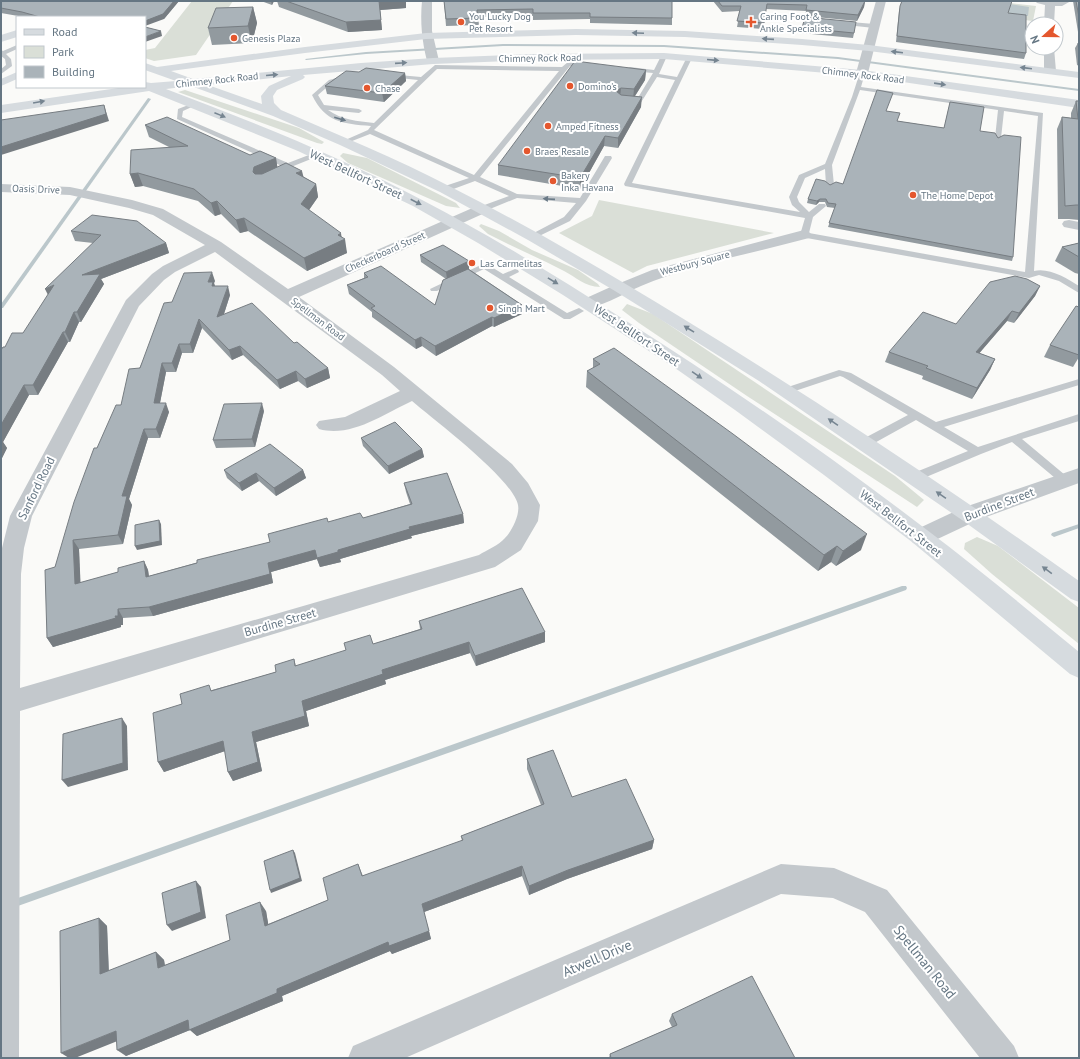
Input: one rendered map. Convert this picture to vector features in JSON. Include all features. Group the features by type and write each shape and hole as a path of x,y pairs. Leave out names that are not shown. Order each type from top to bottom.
{"main road":[{"path":"3,27 16,30"},
{"name":"Chimney Rock Road","path":"148,76 312,49 527,32 629,32 753,38 1079,75"},
{"path":"1,40 16,33"},
{"path":"1,40 16,46"},
{"name":"Chimney Rock Road","path":"189,83 433,61 534,57 664,56 862,70 1079,104"},
{"path":"277,113 268,104 267,96 273,88 314,71"},
{"path":"1,83 16,76"},
{"name":"West Bellfort Street","path":"148,76 189,83 277,113 345,142 445,189 534,237 621,288 786,391 970,514 1079,593"},
{"name":"West Bellfort Street","path":"148,76 193,104 317,154 393,190 453,222 788,438 921,537 1079,667"},
{"path":"1,89 16,87"},
{"name":"Chimney Rock Road","path":"1,109 95,88"},
{"path":"317,154 345,142"}],"street":[{"path":"427,1 427,39 433,61"},
{"path":"1048,16 1045,2 1063,4 1066,1"},
{"path":"862,70 869,51 881,2 867,3"},
{"path":"1049,56 1050,71"},
{"name":"Oasis Drive","path":"1,188 70,191"},
{"name":"Spellman Road","path":"70,191 98,196 158,212 216,245 287,296 414,392 505,469 521,488 529,505"},
{"name":"Checkerboard Street","path":"287,296 482,209"},
{"name":"Westbury Square","path":"585,307 621,288 658,273 804,234"},
{"name":"Sanford Road","path":"2,1058 6,861 5,704 10,574 13,548 21,516 132,304 158,277 169,269 216,245"},
{"path":"326,425 349,423 414,392"},
{"name":"Burdine Street","path":"921,537 970,514 1072,478"},
{"name":"Burdine Street","path":"5,704 487,561 513,544 527,521 529,505"},
{"name":"Atwell Drive","path":"365,1058 781,879 834,883"},
{"name":"Spellman Road","path":"834,883 876,901 1002,1058"}],"lane":[{"path":"799,20 874,26"},
{"path":"1,72 10,66 8,59 2,53 16,46"},
{"path":"620,101 638,103 656,74 664,56"},
{"path":"689,58 628,184 809,216"},
{"path":"345,142 370,131 423,78 433,61 564,69"},
{"path":"445,189 475,178 568,64 597,66"},
{"path":"620,68 679,79"},
{"path":"830,185 828,165 857,88 862,70"},
{"path":"359,74 337,78 331,81 315,95 318,102 330,115 339,120 376,125"},
{"path":"385,74 423,78"},
{"path":"857,88 1041,114 1029,275"},
{"path":"1011,110 1017,95"},
{"path":"193,104 180,110 179,118 288,166 317,154"},
{"path":"323,107 359,112"},
{"path":"998,138 1001,108"},
{"path":"376,114 386,115"},
{"path":"370,131 516,196 582,201"},
{"path":"534,237 567,219 582,201 608,158"},
{"path":"809,216 795,203 793,196 802,177 828,165"},
{"path":"281,174 287,171 288,166"},
{"path":"482,209 516,196"},
{"path":"822,206 809,216 804,234 1029,275 1039,272 1062,279 1079,290"},
{"path":"434,289 485,266 567,317 585,307"},
{"path":"502,277 515,272"},
{"path":"786,391 839,373 847,375 977,451"},
{"path":"936,426 1079,382"},
{"path":"865,443 917,415"},
{"path":"915,477 977,451 1079,417"},
{"path":"1014,438 1072,478"}],"green space":[{"path":"192,1 233,1 196,55 154,61 146,58 146,50 155,48"},
{"path":"1002,2 1036,6 1034,16 1024,16 1024,20 999,17"},
{"path":"185,90 299,128 324,142 322,144 317,143 178,92"},
{"path":"343,153 367,158 456,203 460,208 446,206 348,163 340,156"},
{"path":"599,200 774,233 647,266 633,273 559,233 592,216"},
{"path":"481,224 499,231 532,250 578,270 600,287 585,284 564,271 488,234 479,226"},
{"path":"627,304 653,314 895,476 924,500 917,507 747,396 622,310"},
{"path":"977,537 998,546 1079,608 1079,644 992,574 964,549 965,543"}],"shaded area":[{"path":"1009,4 1029,7 1028,16 1009,14"}],"building":[{"path":"1,1 174,1 163,14 146,21 146,16 36,16 1,8"},
{"path":"286,1 379,1 381,20 346,22"},
{"path":"444,1 672,1 672,18 590,17 590,13 533,13 533,9 477,10 478,18 446,19"},
{"path":"718,1 865,1 858,15 806,10 807,5 767,4 764,23 737,21 741,6 722,6"},
{"path":"902,1 1012,1 1008,13 1026,15 1024,16 1024,53 897,36 900,6"},
{"path":"1076,1 1079,1 1079,17"},
{"path":"253,7 248,26 208,28 216,8"},
{"path":"805,17 856,22 854,33 802,28"},
{"path":"146,27 161,31 146,37"},
{"path":"575,61 646,70 634,89 621,88 616,91 621,95 642,97 618,138 605,136 580,178 498,165"},
{"path":"366,68 405,73 382,93 325,86 346,71 359,72"},
{"name":"The Home Depot","path":"877,90 893,93 886,111 900,113 897,121 944,128 950,102 984,107 980,131 995,133 998,138 1004,135 1021,137 1013,257 829,223 836,204 828,203 826,199 820,199 817,201 808,199 816,179 825,181 830,185 836,182 843,184"},
{"path":"1076,101 1079,101 1079,205 1065,206 1062,117 1078,119"},
{"path":"104,105 106,114 1,147 1,120"},
{"path":"167,117 250,155 260,151 276,158 254,167 253,172 255,174 262,174 286,163 302,171 296,173 316,184 301,204 341,233 338,235 345,239 304,258 244,218 236,220 217,201 211,203 194,189 138,173 130,174 131,150 188,146 145,125"},
{"path":"92,215 137,221 166,243 82,275 100,274 77,312 74,312 65,332 63,332 33,385 24,385 1,425 1,350 5,347 12,333 23,333 54,285 45,289 101,235 71,231"},
{"path":"1079,243 1079,257 1062,247"},
{"path":"443,245 469,261 446,272 420,255"},
{"path":"381,266 435,305 443,280 468,269 522,305 494,318 492,317 435,346 421,337 415,340 371,308 375,306 347,285 368,277 364,273"},
{"path":"212,272 208,282 213,282 212,286 228,286 217,317 252,303 294,343 297,342 328,368 305,379 296,371 277,380 240,346 229,350 199,319 190,344 179,344 172,363 162,363 154,403 166,403 156,429 144,429 122,496 127,496 118,535 73,540 75,584 118,572 118,568 144,561 146,577 197,563 197,560 270,542 268,534 327,518 328,522 360,513 363,518 412,504 404,483 447,473 463,514 409,527 410,529 338,550 338,552 317,558 315,550 268,563 270,574 149,607 118,609 118,616 115,616 116,618 47,638 45,570 55,567 74,502 94,448 97,448 116,405 121,405 129,369 140,368 164,303 172,302 184,273"},
{"path":"1015,276 1027,279 1040,286 1019,313 1012,311 976,352 995,359 977,388 926,368 928,366 889,352 923,312 956,324 990,282"},
{"path":"1076,306 1079,307 1079,355 1050,345"},
{"path":"614,348 867,534 843,551 837,546 824,555 587,371 600,364 593,359"},
{"path":"262,403 252,439 213,440 224,404"},
{"path":"395,422 422,449 388,466 361,438"},
{"path":"270,444 303,470 274,488 256,473 239,483 224,470"},
{"path":"159,520 160,541 135,546 135,525"},
{"path":"522,588 545,632 475,656 469,642 382,670 383,674 302,701 305,716 252,732 258,762 228,772 223,741 158,762 153,713 182,704 180,694 209,685 211,691 276,672 275,665 294,659 295,666 346,650 344,643 370,635 373,644 422,629 419,621"},
{"path":"122,718 123,763 62,780 63,734"},
{"path":"553,750 572,797 626,779 654,840 568,870 529,886 522,866 422,904 429,931 389,946 388,942 277,989 277,993 189,1030 188,1020 117,1050 116,1031 61,1053 60,931 99,918 100,974 156,952 158,968 230,940 226,915 260,902 265,926 328,900 323,878 358,864 362,876 463,840 461,836 544,804 527,759"},
{"path":"293,850 300,878 270,890 264,861"},
{"path":"196,881 201,912 167,925 162,893"},
{"path":"752,976 795,1058 611,1058 610,1054 677,1025 672,1014"}],"waterway":[{"path":"306,59 366,53 503,45 664,46 838,58 1079,90"},
{"path":"1,307 149,99"},
{"path":"1054,535 1079,526"},
{"path":"1,908 904,588"}],"place":[{"name":"You Lucky Dog Pet Resort","path":"461,22"},
{"name":"Caring Foot & Ankle Specialists","path":"751,22"},
{"name":"Genesis Plaza","path":"234,38"},
{"name":"Domino's","path":"570,86"},
{"name":"Chase","path":"367,88"},
{"name":"Amped Fitness","path":"548,126"},
{"name":"Braes Resale","path":"527,151"},
{"name":"Bakery Inka Havana","path":"553,181"},
{"name":"The Home Depot","path":"913,195"},
{"name":"Las Carmelitas","path":"472,263"},
{"name":"Singh Mart","path":"490,308"}]}
